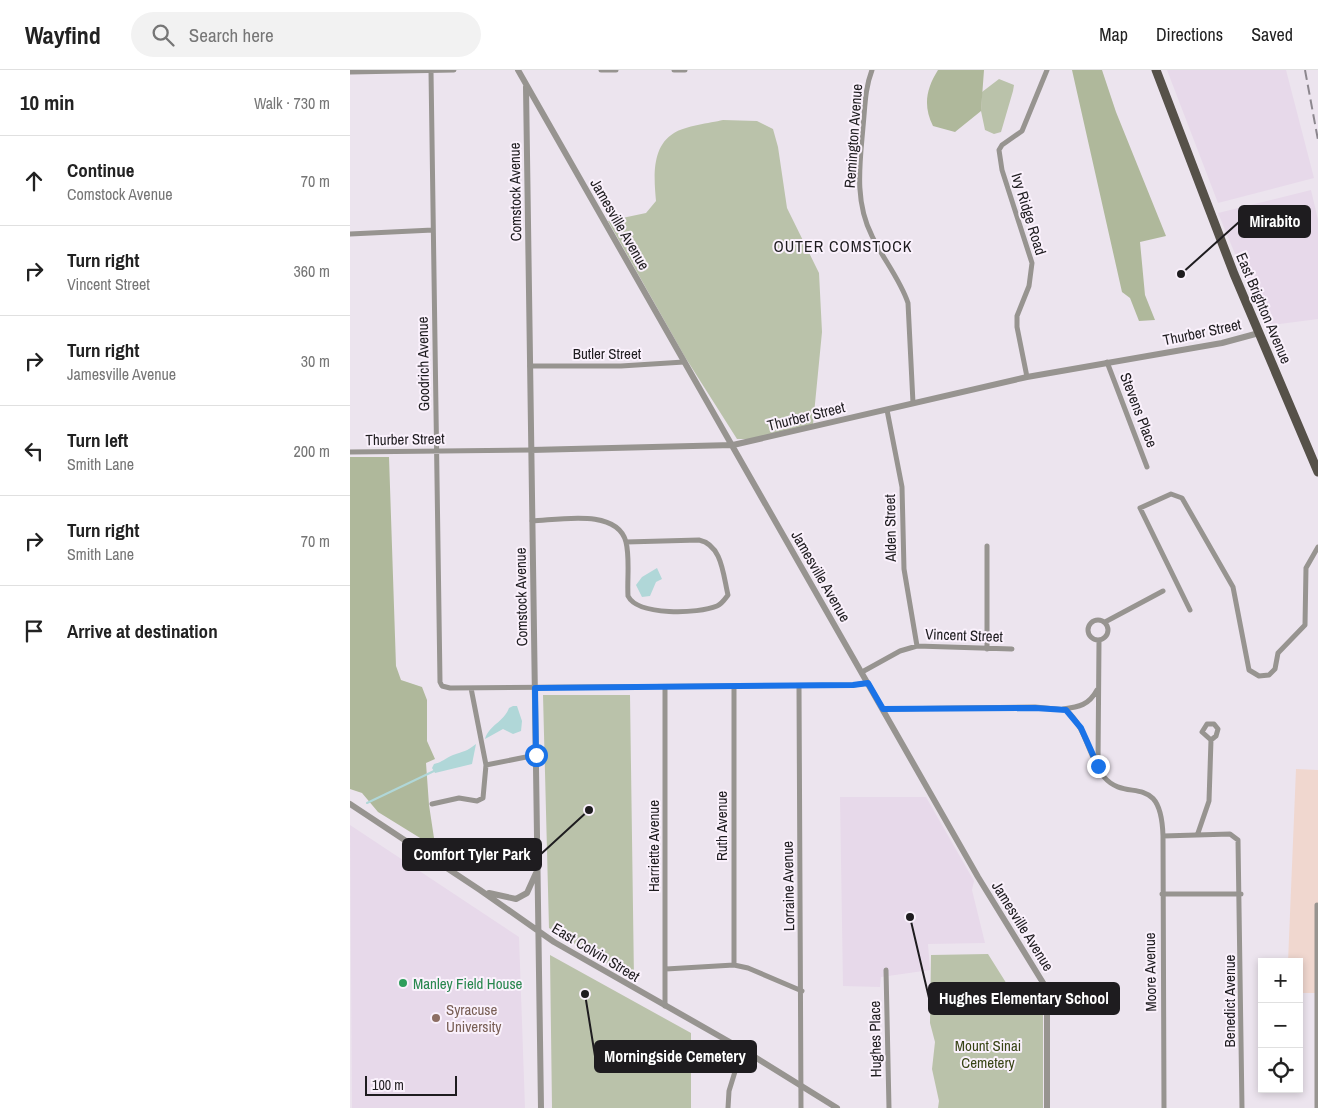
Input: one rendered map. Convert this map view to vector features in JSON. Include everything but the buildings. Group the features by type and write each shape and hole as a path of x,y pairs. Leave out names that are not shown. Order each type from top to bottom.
{"main road":[{"name":"East Brighton Avenue","path":"1156,70 1217,233 1318,472"}],"street":[{"path":"350,72 454,70"},
{"name":"Jamesville Avenue","path":"518,70 978,877 1045,986 1047,995 1047,1108"},
{"path":"601,70 616,70"},
{"path":"674,70 685,70"},
{"name":"Remington Avenue","path":"872,70 866,88 860,162 861,204 871,236 904,292 908,303 913,404"},
{"name":"Ivy Ridge Road","path":"1027,377 1017,328 1017,316 1029,286 1032,263 1002,170 999,150 1002,145 1022,131 1047,70"},
{"name":"Goodrich Avenue","path":"432,71 440,682 442,686 471,688"},
{"name":"Comstock Avenue","path":"526,86 541,1108"},
{"path":"350,234 433,230"},
{"name":"Thurber Street","path":"350,452 733,445 1027,377 1222,343 1259,332"},
{"name":"Butler Street","path":"530,366 621,366 684,362"},
{"name":"Stevens Place","path":"1107,362 1147,467"},
{"name":"Alden Street","path":"887,410 902,487 904,569 917,646"},
{"path":"1190,610 1140,508 1171,494 1182,498 1233,587 1249,670 1259,676 1269,675 1275,669 1278,653 1305,624 1306,568 1318,548"},
{"path":"532,521 594,519 611,522 618,526 626,542 628,596 636,606 653,610 678,612 717,606 728,595 716,551 710,542 699,540 626,542"},
{"path":"987,546 987,649"},
{"path":"1098,641 1092,638 1088,632 1089,626 1097,619 1105,622 1163,591"},
{"path":"1098,641 1104,638 1107,632 1105,622"},
{"path":"1098,641 1098,766"},
{"name":"Vincent Street","path":"862,672 900,651 917,646 1012,649"},
{"path":"432,804 460,798 481,800 486,765 471,688 734,687 868,683"},
{"name":"Harriette Avenue","path":"665,686 665,1006"},
{"name":"Lorraine Avenue","path":"799,686 802,990 801,1108"},
{"name":"Ruth Avenue","path":"734,687 734,965"},
{"path":"883,709 1063,709 1084,705 1092,700 1098,690"},
{"name":"Moore Avenue","path":"1063,709 1072,715 1081,728 1104,776 1112,784 1137,790 1152,798 1161,813 1163,836 1164,1108"},
{"path":"1163,836 1198,833 1209,801 1211,740"},
{"path":"486,765 536,755"},
{"name":"East Colvin Street","path":"350,804 480,890 539,932 607,974 742,1049 837,1108"},
{"name":"Benedict Avenue","path":"1198,833 1230,834 1237,838 1240,847 1242,1108"},
{"path":"480,890 516,899 524,896 530,889 538,870"},
{"path":"1162,894 1241,894"},
{"path":"1317,905 1318,1108"},
{"path":"666,969 734,965 748,968 802,990"},
{"name":"Hughes Place","path":"886,970 889,1108"},
{"path":"728,1108 729,1091 742,1049"}],"shaded area":[{"path":"938,70 984,70 981,111 955,132 933,126 930,119 927,98"},
{"path":"1072,70 1102,70 1116,112 1166,236 1140,242 1145,295 1155,320 1139,321 1130,298 1122,292"},
{"path":"1167,70 1286,70 1314,178 1218,203"},
{"path":"1311,190 1318,220 1318,319 1265,326 1218,213"},
{"path":"350,457 389,457 396,666 401,680 422,687 427,700 427,741 435,759 426,763 434,838 425,841 378,812 362,793 350,789"},
{"path":"657,568 662,579 656,582 650,596 642,597 636,585 642,577"},
{"path":"517,706 522,721 521,731 513,734 503,729 485,739 490,730 504,717 509,708"},
{"path":"476,744 472,764 435,773 432,768 434,764 467,750"},
{"path":"1296,769 1318,770 1318,993 1303,993 1303,958 1288,958"},
{"path":"840,797 926,797 974,881 972,890 985,943 928,944 930,970 881,977 880,987 843,986"},
{"name":"Syracuse University","path":"350,825 519,937 525,1108 352,1108"}],"green space":[{"path":"999,79 1014,85 1001,132 994,134 985,130 981,111 982,92"},
{"path":"723,120 757,121 773,129 778,147 787,208 819,273 822,332 813,424 756,439 737,439 685,357 608,221 646,213 656,201 656,164 661,146 667,139 684,128"},
{"path":"543,695 630,695 634,980 549,928"},
{"name":"Mount Sinai Cemetery","path":"988,954 1022,1008 1043,1009 1043,1108 938,1108 939,1101 932,1069 935,1042 930,1023 931,955"},
{"path":"550,955 691,1033 691,1108 552,1108"}],"waterway":[{"path":"367,803 434,771"}],"railway":[{"path":"1305,70 1318,140"}],"place":[{"name":"Mirabito","path":"1181,274"},
{"name":"Comfort Tyler Park","path":"589,810"},
{"name":"Hughes Elementary School","path":"910,917"},
{"name":"Manley Field House","path":"403,983"},
{"name":"Morningside Cemetery","path":"585,994"},
{"name":"Syracuse University","path":"436,1018"}],"district":[{"name":"OUTER COMSTOCK","path":"843,246"}],"route":[{"path":"536,755 535,688 734,687 853,685 868,683 883,709 969,707 1061,708 1072,715 1081,728 1098,766"}]}
